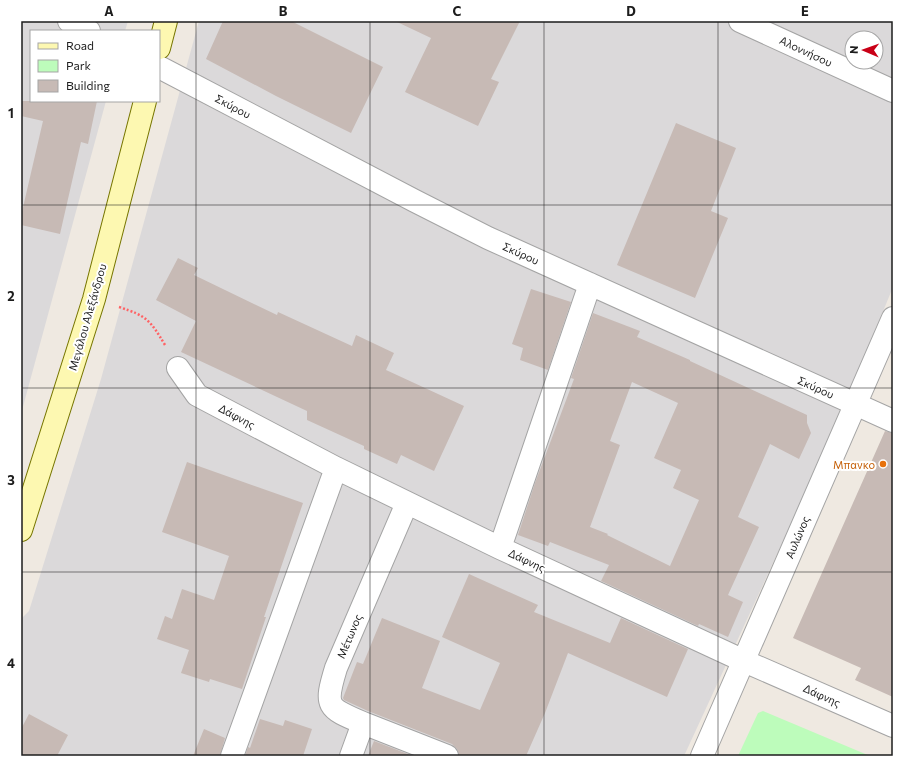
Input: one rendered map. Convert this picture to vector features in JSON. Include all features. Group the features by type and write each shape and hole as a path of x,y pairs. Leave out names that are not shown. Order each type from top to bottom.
{"main road":[{"path":"160,44 166,21"},
{"name":"Μεγάλου Αλεξάνδρου","path":"21,530 94,299 145,102"}],"street":[{"path":"69,21 87,30"},
{"name":"Αλοννήσου","path":"740,21 893,91"},
{"name":"Σκύρου","path":"160,68 488,238 893,421"},
{"path":"500,548 590,284"},
{"name":"Αυλώνος","path":"702,756 893,318"},
{"name":"Δάφνης","path":"178,368 197,395 336,468 500,548 744,660 893,726"},
{"path":"232,756 336,468"},
{"name":"Μέτωνος","path":"363,723 339,713 334,709 330,703 330,686 336,668 407,503"},
{"path":"351,756 363,723 447,756"}],"path":[{"path":"94,299 131,310 145,317 155,329 178,368"}],"shaded area":[{"path":"21,21 128,21 125,30 30,30 30,102 106,102 21,414"},
{"path":"199,21 893,21 893,287 837,424 684,756 21,756 21,619 29,611 101,379"}],"green space":[{"path":"763,711 870,756 738,756 758,713"}],"building":[{"path":"223,21 291,21 383,67 351,133 206,59"},
{"path":"395,21 520,21 491,79 499,82 478,126 405,92 431,38"},
{"path":"21,101 97,102 88,144 81,142 60,234 21,225 21,216 43,121 21,116"},
{"path":"676,123 736,148 711,211 728,218 695,298 617,265"},
{"path":"178,258 198,268 194,275 277,315 278,312 352,346 356,335 394,353 386,370 464,406 434,471 401,455 397,464 364,449 364,446 307,420 307,411 181,352 196,321 156,300"},
{"path":"531,289 571,302 548,370 520,360 523,348 512,344"},
{"path":"593,313 640,331 637,337 807,415 807,423 811,433 799,459 770,444 738,517 759,527 728,595 743,602 728,637 699,624 698,626 601,581 609,565 550,542 548,546 518,535 535,483 574,379 571,378","holes":["632,382 678,403 654,458 681,470 673,488 699,500 670,566 607,535 608,534 590,527 620,445 610,441"]},
{"path":"885,431 893,433 893,697 855,680 861,668 793,638"},
{"path":"187,462 303,503 264,617 266,617 242,689 210,679 209,682 181,673 189,650 157,639 165,616 172,619 182,589 214,600 229,556 162,532"},
{"path":"469,574 538,605 534,612 610,643 621,618 688,649 667,697 568,653 545,713 526,756 459,756 457,749 452,744 344,700 343,698 357,662 363,664 382,618 440,641 422,688 480,710 500,663 442,637"},
{"path":"29,714 68,735 57,756 21,756 21,729"},
{"path":"260,719 283,726 285,720 312,729 303,756 245,756 248,747 250,748"},
{"path":"204,729 225,738 220,756 193,756"},
{"path":"374,741 413,756 368,756"}],"place":[{"name":"Μπανκο","path":"883,464"}]}
